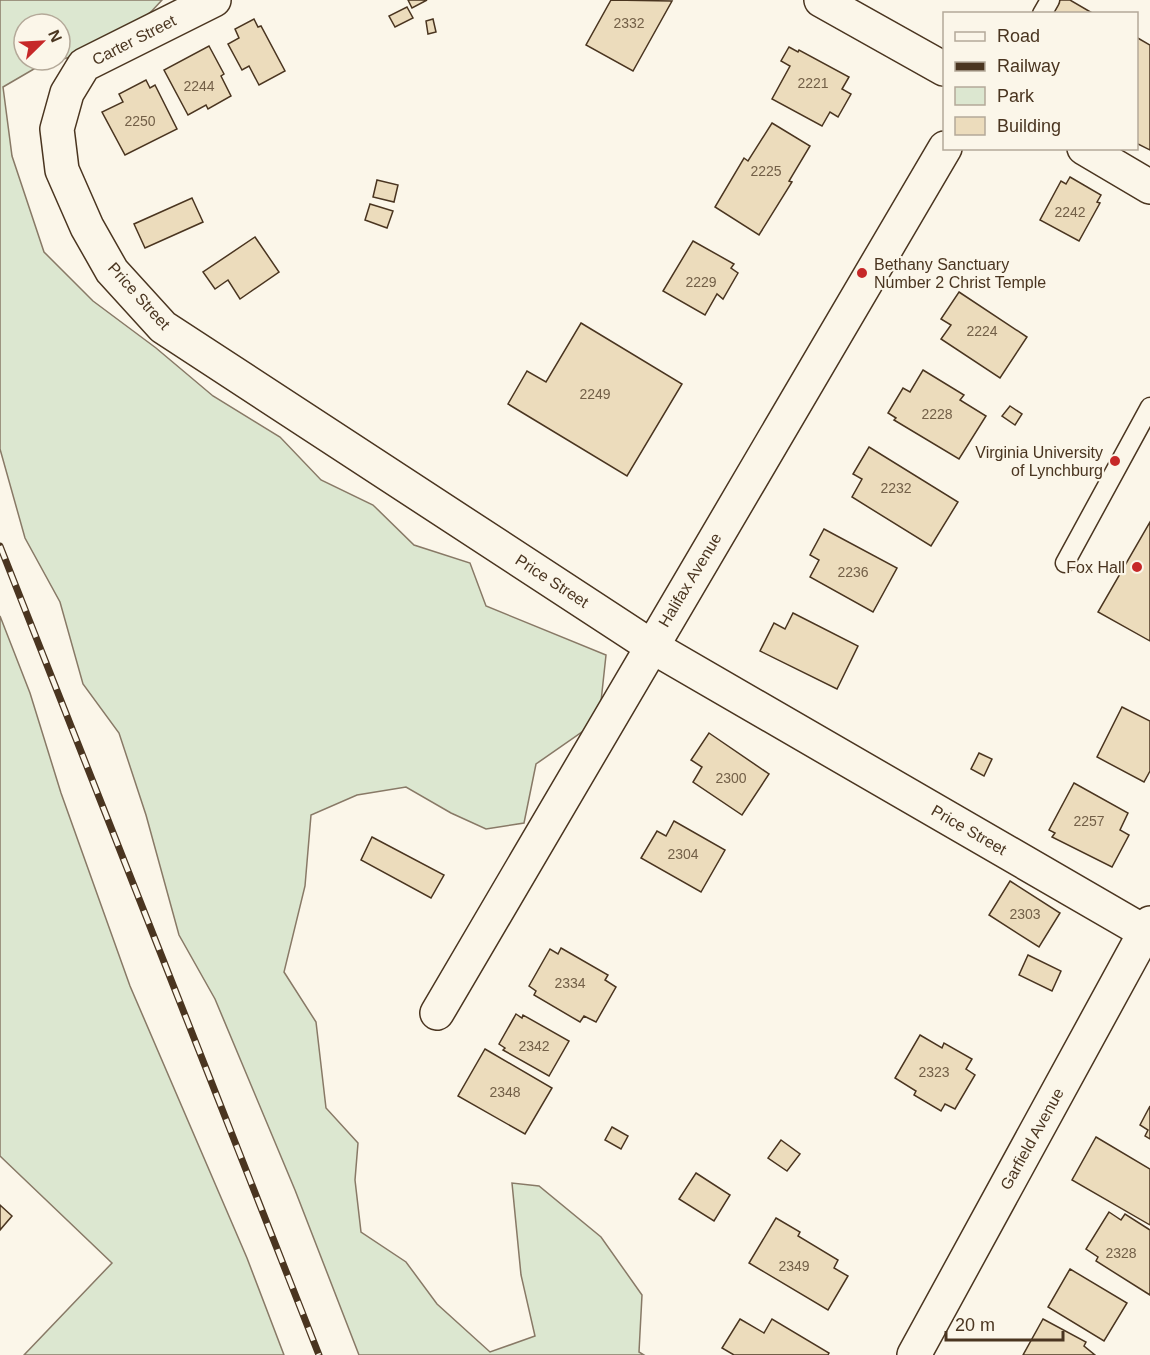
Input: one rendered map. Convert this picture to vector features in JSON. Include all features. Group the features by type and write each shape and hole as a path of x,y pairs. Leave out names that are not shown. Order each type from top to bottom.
{"street":[{"name":"Carter Street","path":"57,129 67,93 84,65 214,0"},
{"path":"821,0 943,68"},
{"name":"Price Street","path":"57,129 62,171 87,227 112,271 163,327 651,646 1148,930"},
{"name":"Halifax Avenue","path":"436,1013 944,150"},
{"path":"1087,150 1150,187"},
{"name":"Garfield Avenue","path":"914,1355 1148,930"}],"lane":[{"path":"1065,563 1150,407"}],"green space":[{"path":"0,0 162,0 141,21 116,38 72,57 72,12 12,12 12,72 29,72 3,87 12,156 44,252 93,301 156,348 213,396 280,437 321,480 373,505 414,545 470,563 486,606 606,655 599,720 536,764 524,823 486,829 451,813 406,787 357,795 311,815 305,886 284,972 316,1022 326,1108 358,1143 355,1180 361,1232 406,1262 437,1304 490,1352 535,1336 521,1275 512,1183 539,1186 601,1237 642,1295 639,1352 644,1355 359,1355 295,1190 215,999 179,935 146,815 119,733 83,684 60,602 25,538 0,449"},
{"path":"0,616 30,693 61,793 130,986 247,1258 284,1355 24,1355 112,1263 0,1156"}],"building":[{"path":"408,0 427,0 412,8"},
{"path":"611,0 672,1 633,71 586,45"},
{"path":"1060,0 1070,0 1091,12 1054,12"},
{"path":"407,7 413,18 395,27 389,16"},
{"path":"254,19 258,27 261,26 285,71 259,85 249,66 242,70 228,44 239,38 235,29"},
{"path":"433,19 436,32 428,34 426,21"},
{"path":"1138,38 1150,45 1150,150 1138,144"},
{"path":"209,46 224,74 221,76 231,96 208,109 206,105 188,115 164,70"},
{"path":"789,47 849,77 842,89 851,94 838,117 830,112 822,126 772,99 790,66 781,61"},
{"path":"146,80 150,88 155,85 177,129 125,155 102,112 123,102 119,94"},
{"path":"772,123 810,146 789,181 792,182 759,235 715,207 744,158 748,161"},
{"path":"1070,177 1101,195 1097,202 1100,203 1079,241 1040,220 1061,181 1066,184"},
{"path":"377,180 398,185 394,202 373,197"},
{"path":"192,198 203,222 145,248 134,224"},
{"path":"370,204 393,211 387,228 365,220"},
{"path":"255,237 279,272 240,299 228,280 215,289 203,272"},
{"path":"693,241 734,264 731,268 738,273 723,299 717,294 705,315 663,291"},
{"path":"959,292 1027,337 1000,378 941,339 951,325 941,319"},
{"path":"581,323 682,384 627,476 508,404 527,371 546,382"},
{"path":"923,370 964,395 960,400 986,416 959,459 894,420 896,418 888,413 903,388 910,392"},
{"path":"1010,406 1022,414 1015,425 1002,416"},
{"path":"869,447 958,502 931,546 852,497 862,479 853,474"},
{"name":"Fox Hall","path":"1150,522 1150,641 1098,612"},
{"path":"824,529 897,568 873,612 810,577 819,560 810,555"},
{"path":"793,613 858,646 837,689 760,651 774,623 785,629"},
{"path":"1122,707 1150,721 1150,771 1144,782 1097,757"},
{"path":"709,733 769,774 742,815 693,782 702,767 691,760"},
{"path":"979,753 992,759 984,776 971,769"},
{"path":"1074,783 1128,813 1120,830 1129,835 1112,867 1052,837 1055,833 1049,830"},
{"path":"674,821 725,850 701,892 641,858 657,831 666,836"},
{"path":"372,837 444,875 431,898 361,860"},
{"path":"1010,881 1060,913 1039,947 989,915"},
{"path":"561,948 608,975 605,980 616,987 596,1022 584,1016 580,1022 534,995 536,991 529,986 550,949 558,954"},
{"path":"1028,955 1061,971 1052,991 1019,975"},
{"path":"516,1014 522,1018 523,1015 569,1041 549,1076 503,1050 505,1048 499,1044"},
{"path":"920,1035 942,1048 944,1043 972,1059 966,1069 975,1075 955,1109 945,1104 941,1111 914,1095 916,1091 895,1078"},
{"path":"485,1049 552,1088 525,1134 458,1096"},
{"path":"1150,1106 1150,1139 1145,1136 1148,1130 1140,1125"},
{"path":"612,1127 628,1136 621,1149 605,1140"},
{"path":"1096,1137 1150,1169 1150,1225 1072,1180"},
{"path":"781,1140 800,1154 787,1171 768,1158"},
{"path":"696,1173 730,1195 714,1221 679,1199"},
{"path":"0,1205 12,1216 0,1230"},
{"path":"1109,1212 1121,1220 1125,1214 1150,1230 1150,1295 1096,1261 1098,1257 1086,1249"},
{"path":"776,1218 800,1232 798,1236 838,1260 834,1268 848,1276 828,1310 749,1263"},
{"path":"1070,1269 1127,1303 1104,1341 1048,1307"},
{"path":"740,1319 764,1333 772,1319 829,1353 828,1355 734,1355 722,1348"},
{"path":"1043,1319 1086,1342 1084,1346 1095,1355 1023,1355"}],"railway":[{"path":"0,546 319,1355"}],"place":[{"name":"Bethany Sanctuary Number 2 Christ Temple","path":"862,273"},
{"name":"Virginia University of Lynchburg","path":"1115,461"},
{"name":"Fox Hall","path":"1137,567"}]}
